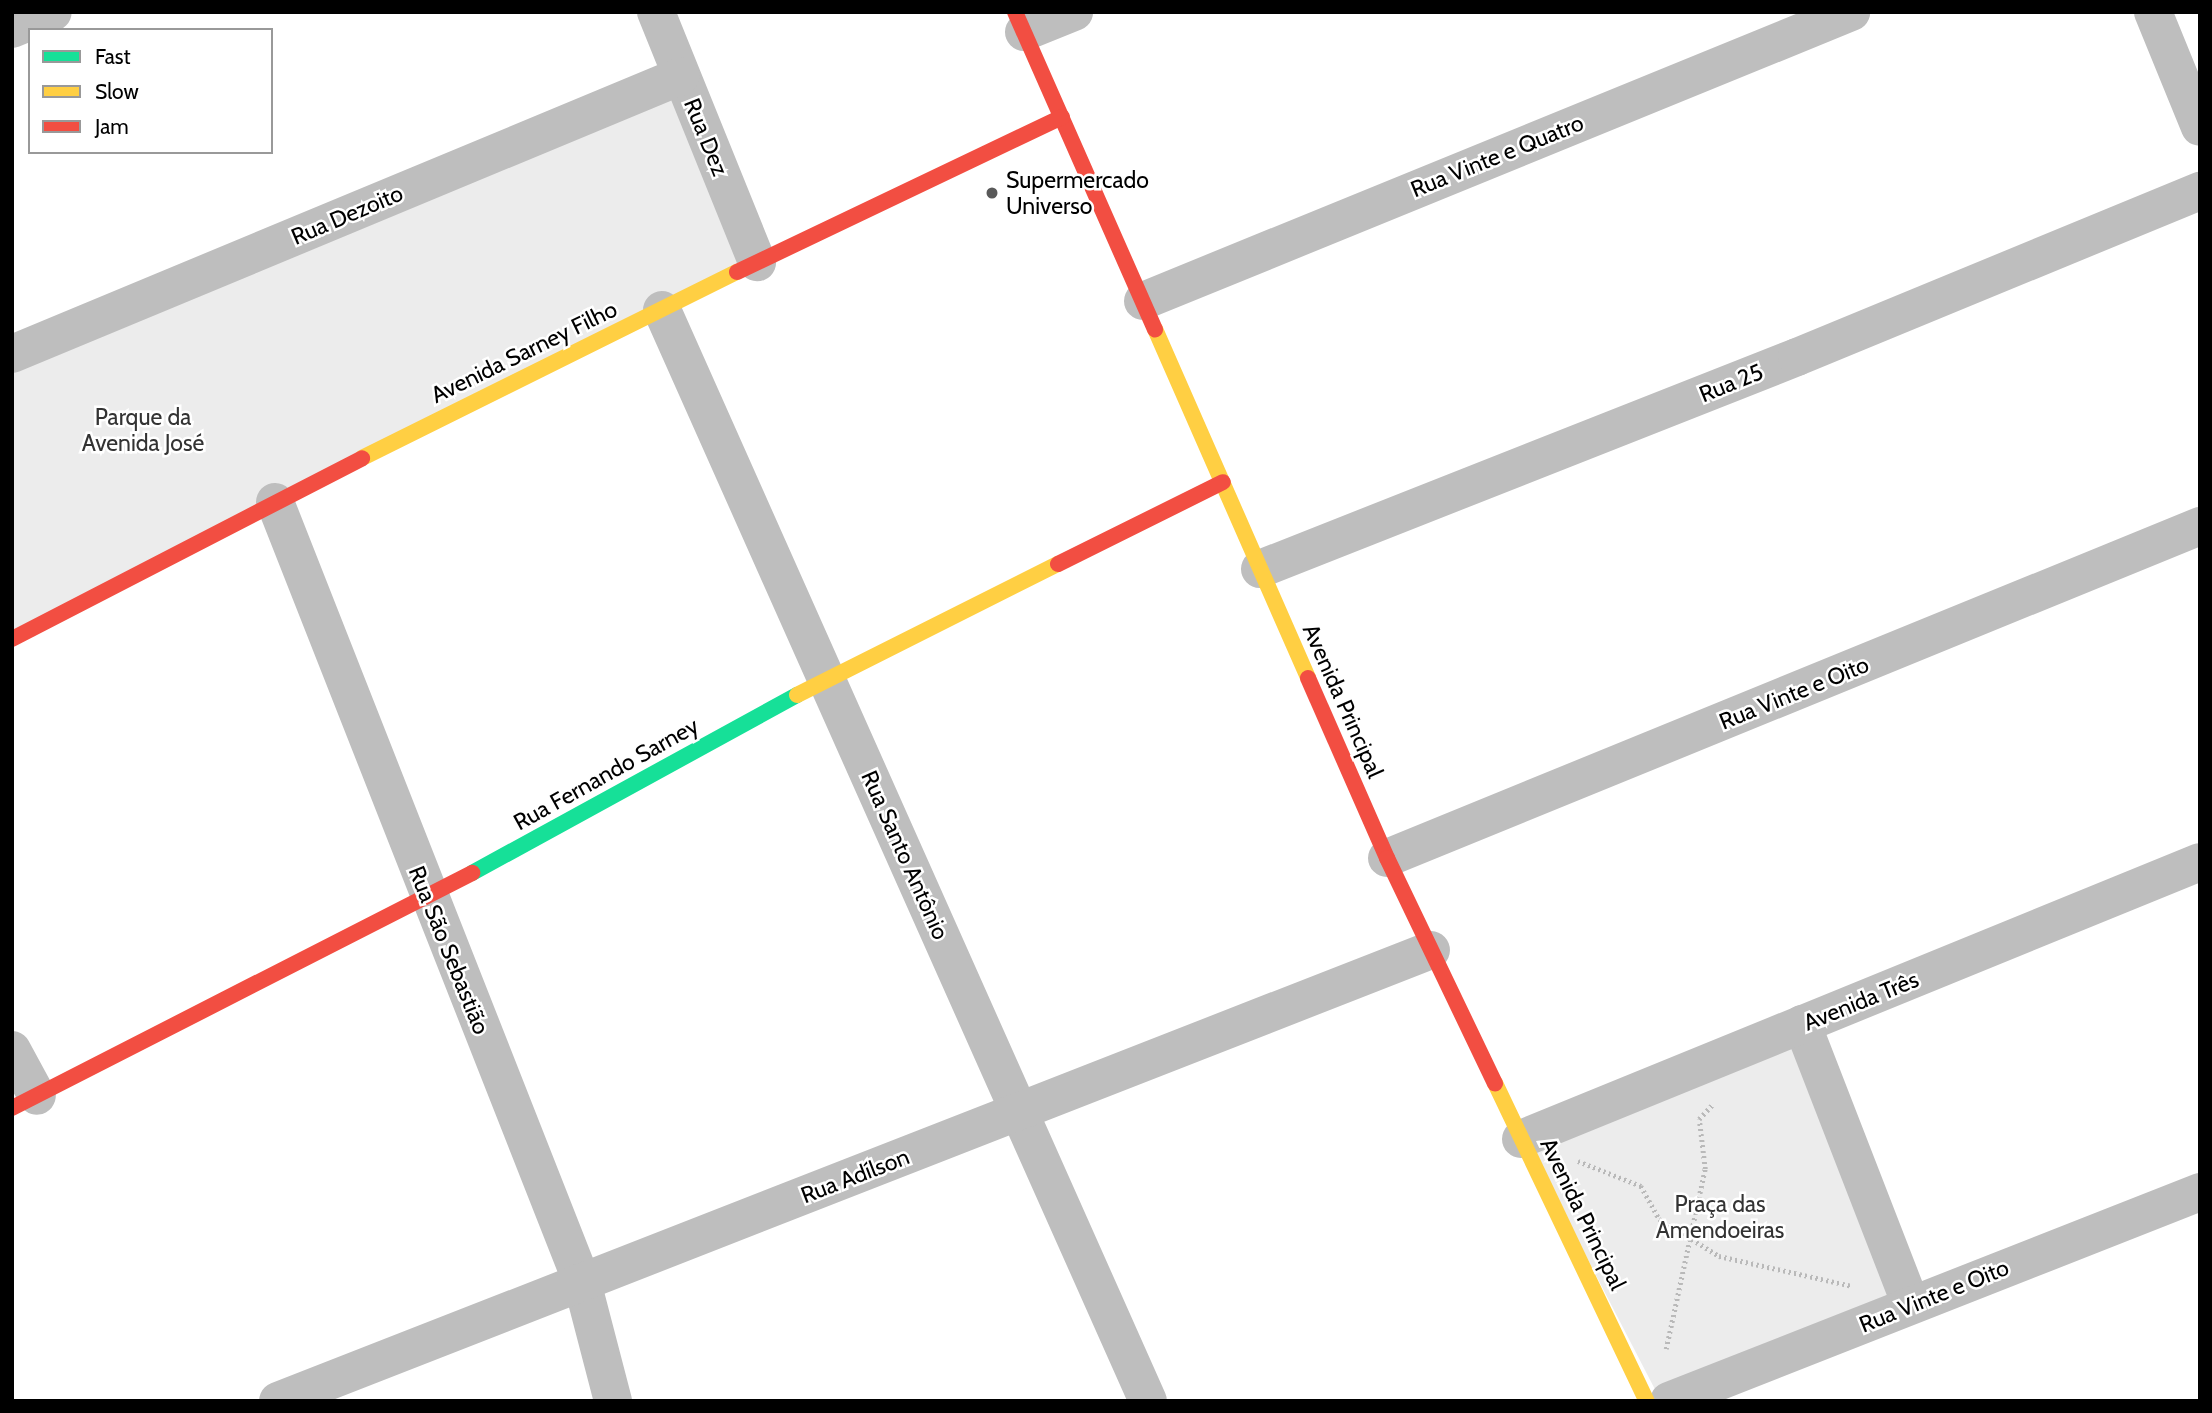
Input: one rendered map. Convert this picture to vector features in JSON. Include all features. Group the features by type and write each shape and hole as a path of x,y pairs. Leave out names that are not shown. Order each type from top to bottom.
{"street":[{"path":"12,29 53,12"},
{"name":"Rua Dez","path":"656,12 757,262"},
{"path":"1020,22 1074,12"},
{"name":"Rua Vinte e Quatro","path":"1143,302 1851,12"},
{"path":"2153,12 2200,127"},
{"name":"Avenida Principal","path":"1020,22 1387,858 1647,1401"},
{"name":"Rua Dezoito","path":"12,354 681,76"},
{"name":"Avenida Sarney Filho","path":"12,639 275,502 757,262 1062,117"},
{"name":"Rua 25","path":"1260,569 1797,358 2200,191"},
{"name":"Rua Santo Antônio","path":"662,310 1148,1401"},
{"name":"Rua Fernando Sarney","path":"25,1102 427,897 826,679 1223,482"},
{"name":"Rua São Sebastião","path":"275,502 427,897 582,1282 613,1401"},
{"name":"Rua Vinte e Oito","path":"1387,858 2200,526"},
{"name":"Avenida Três","path":"1521,1139 2200,862"},
{"name":"Rua Adílson","path":"278,1401 1431,950"},
{"path":"1802,1024 1911,1306"},
{"path":"12,1050 25,1102"},
{"name":"Rua Vinte e Oito","path":"1669,1401 2200,1192"}],"path":[{"path":"1662,1362 1683,1284 1687,1237 1705,1169 1699,1119 1717,1100"},
{"path":"1521,1139 1642,1185 1659,1219 1719,1256 1865,1289"}],"green space":[{"name":"Parque da Avenida José","path":"675,70 753,262 12,643 12,344"},
{"name":"Praça das Amendoeiras","path":"1799,1030 1905,1301 1661,1401 1526,1140"}],"traffic: fast":[{"path":"472,873 797,695"}],"traffic: slow":[{"path":"362,458 737,272"},
{"path":"1155,329 1308,678"},
{"path":"797,695 1058,564"},
{"path":"1495,1083 1647,1401"}],"traffic: jam":[{"path":"1015,12 1155,329"},
{"path":"737,272 1062,117"},
{"path":"12,639 362,458"},
{"path":"1058,564 1223,482"},
{"path":"1308,678 1387,858 1495,1083"},
{"path":"12,1108 472,873"}],"place":[{"name":"Supermercado Universo","path":"992,193"}]}
